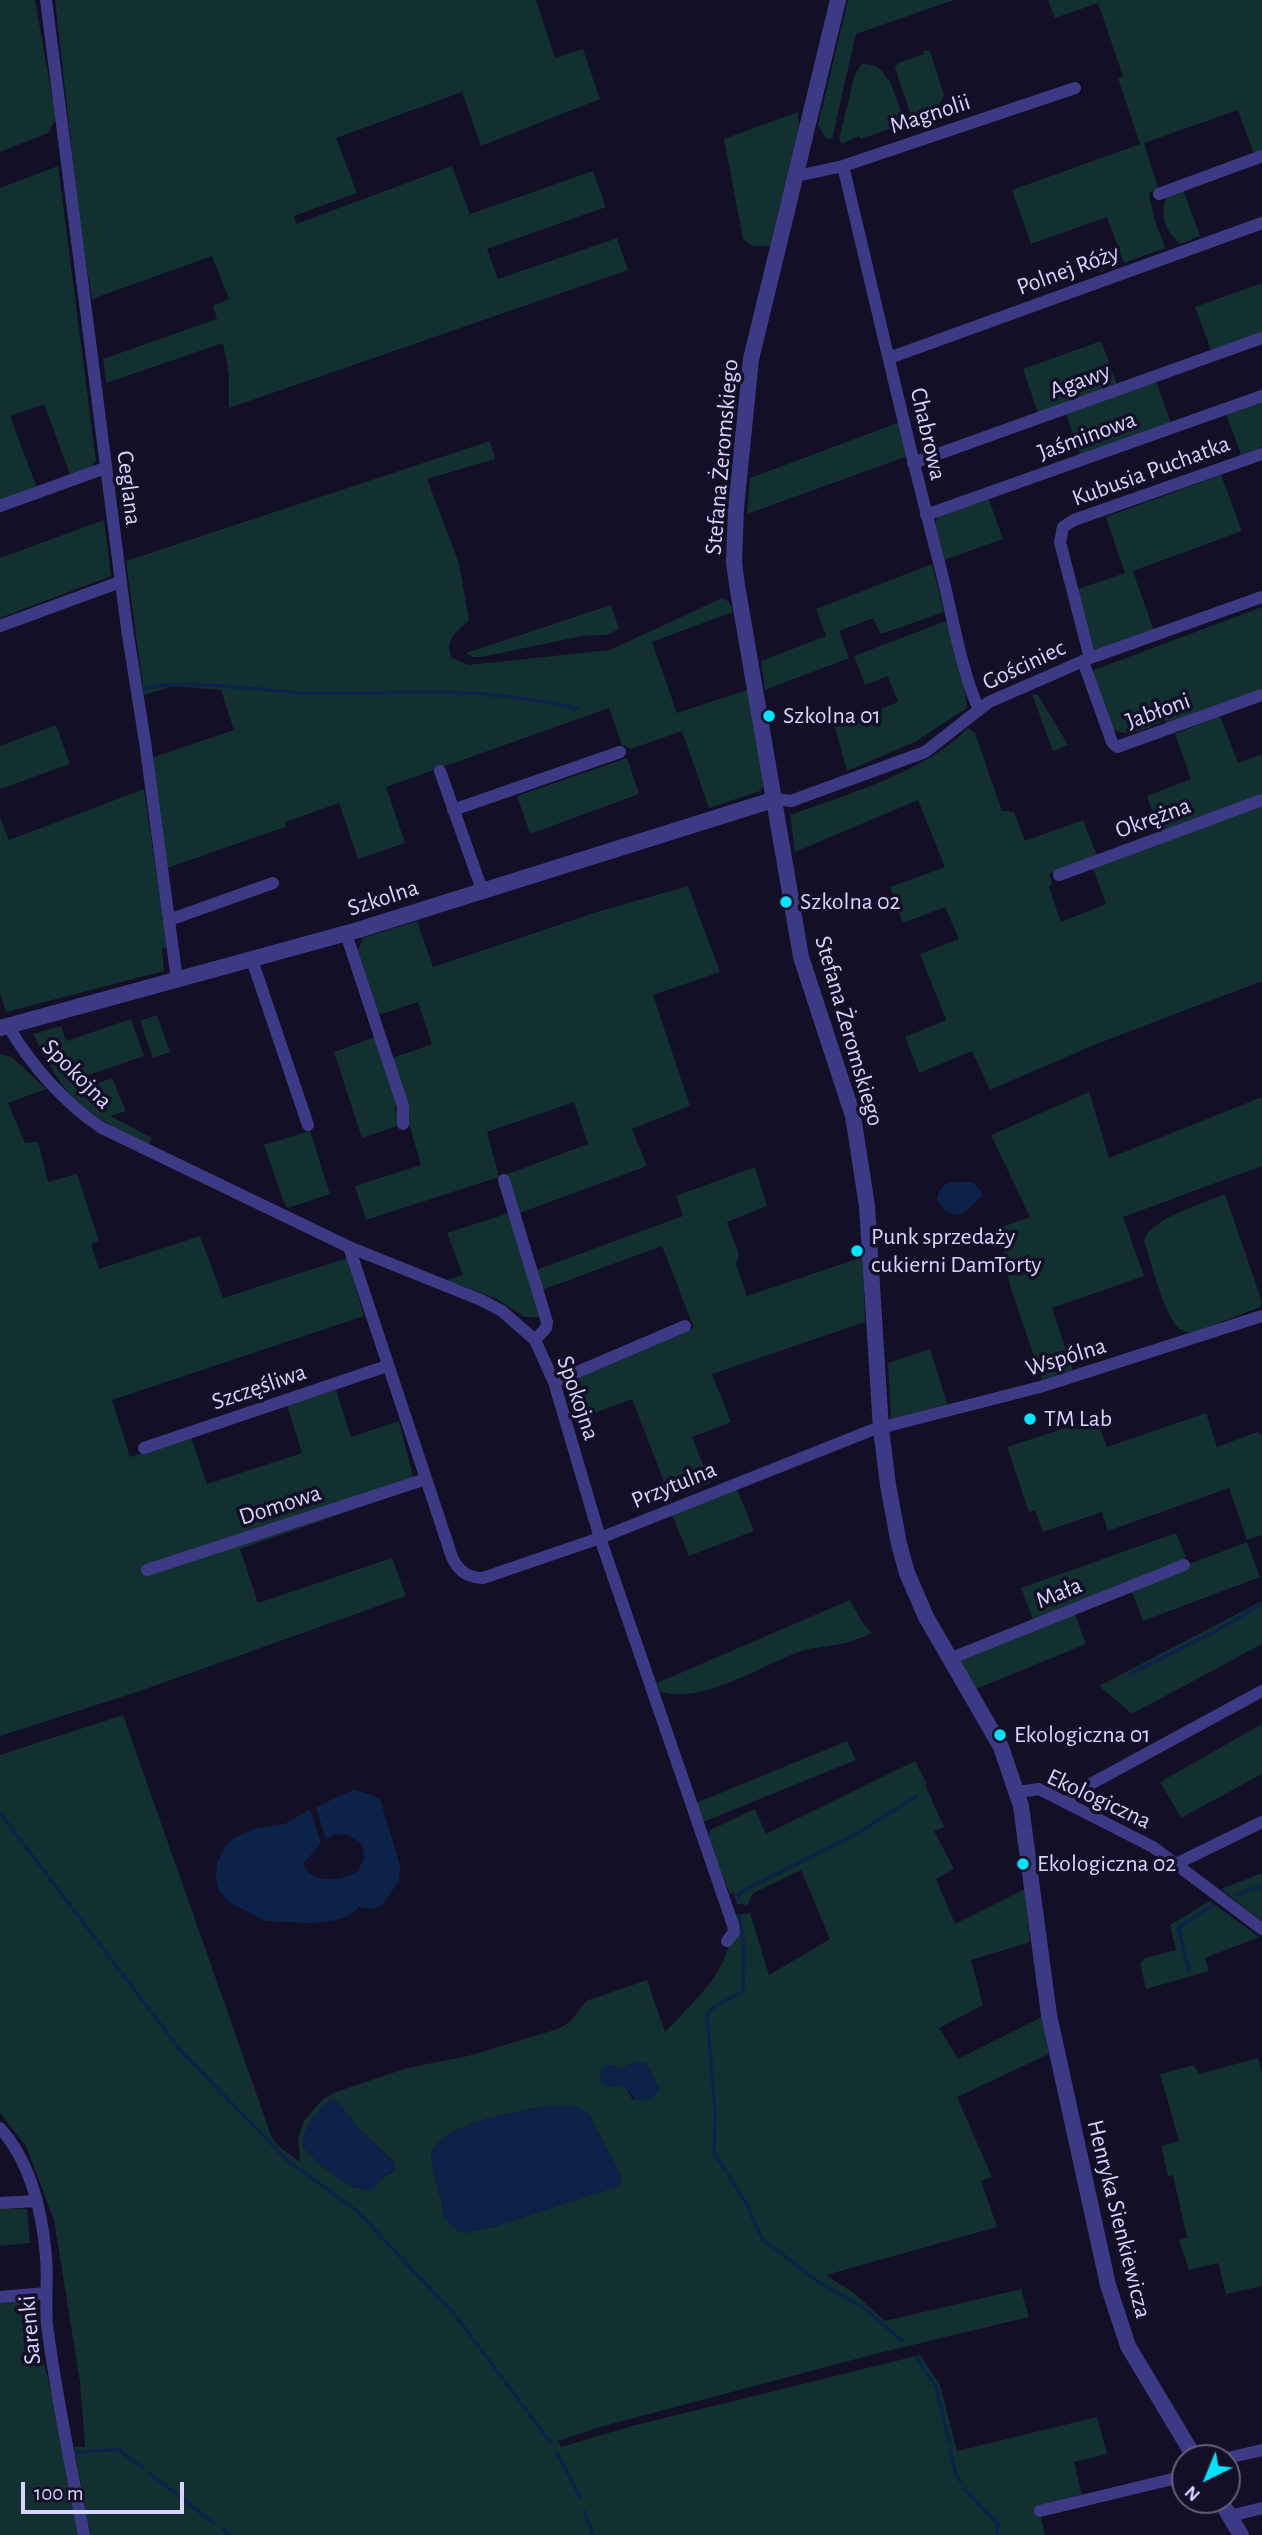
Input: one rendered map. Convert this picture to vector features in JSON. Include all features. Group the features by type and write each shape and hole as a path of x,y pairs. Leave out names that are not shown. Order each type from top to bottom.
{"street":[{"name":"Ceglana","path":"46,0 120,582 177,980"},
{"name":"Stefana Żeromskiego","path":"838,0 751,359 736,508 734,550 737,584 801,957 853,1116 867,1206 881,1429 888,1485 903,1560 916,1597 1001,1747 1017,1792 1049,2015"},
{"name":"Magnolii","path":"797,176 843,166 1076,88"},
{"path":"1159,194 1262,156"},
{"name":"Chabrowa","path":"843,166 913,463 970,691 979,710"},
{"name":"Polnej Róży","path":"889,358 1262,223"},
{"name":"Agawy","path":"913,463 1262,338"},
{"name":"Jaśminowa","path":"926,515 1262,396"},
{"name":"Kubusia Puchatka","path":"1086,660 1060,542 1063,527 1074,520 1262,454"},
{"path":"0,506 105,468"},
{"path":"0,626 120,582"},
{"name":"Gościniec","path":"776,799 791,801 913,758 940,742 979,710 999,698 1086,660 1262,597"},
{"name":"Jabłoni","path":"1086,660 1112,742 1117,747 1262,695"},
{"path":"453,810 620,752"},
{"path":"440,771 482,890"},
{"name":"Szkolna","path":"4,1027 345,934 776,799"},
{"name":"Okrężna","path":"1059,875 1262,800"},
{"path":"169,920 274,883"},
{"path":"345,934 402,1106 403,1124"},
{"path":"252,960 308,1125"},
{"name":"Spokojna","path":"4,1027 78,1110 102,1128 349,1247 481,1300 502,1311 535,1340 554,1382 600,1538 733,1925 734,1932 727,1941"},
{"path":"504,1180 547,1322 546,1328 535,1340"},
{"path":"349,1247 426,1479"},
{"name":"Wspólna","path":"881,1429 1040,1387 1262,1315"},
{"path":"554,1382 685,1326"},
{"name":"Szczęśliwa","path":"144,1448 387,1366"},
{"name":"Przytulna","path":"426,1479 455,1565 468,1576 483,1578 600,1538 763,1472 881,1429"},
{"name":"Domowa","path":"147,1570 426,1479"},
{"name":"Mała","path":"949,1659 1184,1566"},
{"path":"1068,1802 1074,1793 1262,1691"},
{"name":"Ekologiczna","path":"1017,1792 1039,1789 1153,1847 1262,1929"},
{"path":"1177,1864 1262,1822"},
{"name":"Henryka Sienkiewicza","path":"1049,2015 1115,2311 1128,2346 1187,2444"},
{"name":"Sarenki","path":"0,2128 24,2163 37,2201 46,2257 47,2322 84,2535"},
{"path":"0,2203 37,2201"},
{"path":"0,2297 46,2293"},
{"path":"1241,2455 1262,2450"},
{"path":"1040,2511 1171,2479"},
{"path":"1241,2535 1230,2516 1262,2508"}],"green space":[{"path":"0,0 35,0 56,119 48,133 0,152"},
{"path":"55,0 536,0 555,58 583,49 600,99 481,146 462,92 336,138 357,193 294,216 296,224 452,166 470,214 593,171 606,207 487,249 498,279 617,238 628,270 229,408 229,374 223,343 106,383 103,359 217,319 213,306 229,299 212,256 92,299 81,232"},
{"path":"848,0 954,0 856,34 832,139 826,138 818,125"},
{"path":"1048,0 1262,0 1262,151 1254,154 1238,110 1144,143 1158,188 1149,193 1154,218 1165,248 1124,263 1107,217 1031,244 1012,190 1140,144 1118,78 1123,76 1098,3 1055,18"},
{"path":"924,50 930,51 944,95 935,114 912,121 908,117 911,115 895,68 898,63 924,54"},
{"path":"862,64 877,67 889,79 901,111 898,112 901,121 889,129 861,139 859,136 842,144 839,139 855,74"},
{"path":"798,112 799,127 770,246 753,246 743,239 724,139"},
{"path":"58,166 96,461 89,469 70,475 44,404 10,416 37,488 0,501 0,188"},
{"path":"1183,189 1200,236 1180,244 1170,233 1163,215 1168,195"},
{"path":"1262,283 1262,334 1212,352 1195,307"},
{"path":"1101,341 1117,384 1038,413 1023,369"},
{"path":"1156,381 1171,423 1080,455 1066,413"},
{"path":"1262,400 1262,447 1241,455 1226,413"},
{"path":"900,422 908,456 747,514 750,478"},
{"path":"490,441 495,459 427,479 459,563 469,620 450,641 452,658 468,665 610,650 722,598 727,600 733,612 652,642 677,713 750,689 763,778 760,791 709,808 682,731 631,749 622,745 609,708 386,787 405,843 358,859 339,803 285,822 285,827 167,868 151,758 234,730 221,690 173,686 144,695 126,561"},
{"path":"1221,475 1242,531 1133,571 1154,631 1095,652 1078,589 1125,573 1106,517"},
{"path":"988,497 1003,539 944,560 935,524 938,516"},
{"path":"104,520 111,576 0,618 0,558"},
{"path":"932,564 944,612 884,633 880,633 873,618 839,631 849,658 765,690 761,661 826,636 816,609"},
{"path":"611,605 619,629 607,635 582,636 481,657 472,657 466,653"},
{"path":"1262,607 1262,690 1167,725 1165,720 1132,733 1112,729 1094,682 1094,670"},
{"path":"946,621 963,677 967,708 915,742 847,771 835,727 898,702 888,676 865,685 854,656"},
{"path":"1032,694 1038,695 1068,745 1053,751"},
{"path":"1220,716 1238,763 1262,754 1262,795 1160,833 1147,796 1191,779 1175,734"},
{"path":"56,725 70,764 0,789 0,746"},
{"path":"968,728 975,733 1002,811 1014,812 1025,841 1083,820 1097,856 1049,874 1052,883 1049,887 1061,922 1106,904 1093,868 1262,806 1262,981 1094,1045 990,1090 972,1051 919,1073 905,1037 946,1020 920,954 959,939 945,907 903,923 890,887 945,867 918,800 795,852 790,815 860,790 908,769 931,757"},
{"path":"627,758 639,794 530,834 517,796"},
{"path":"144,789 167,947 162,948 164,971 6,1012 0,994 0,817 9,840"},
{"path":"688,886 720,972 653,995 690,1106 632,1129 647,1166 517,1214 505,1175 588,1144 574,1102 487,1132 499,1177 366,1220 355,1186 421,1165 390,1059 432,1044 418,1002 376,1016 356,955 363,938 417,921 433,967 597,912"},
{"path":"157,1015 170,1052 153,1058 140,1021"},
{"path":"131,1019 144,1056 83,1077 87,1087 112,1078 126,1111 110,1116 152,1138 148,1146 86,1109 71,1095 52,1070 33,1034 61,1026 66,1041"},
{"path":"375,1037 397,1105 395,1107 400,1125 362,1138 334,1052"},
{"path":"0,1054 12,1057 46,1089 8,1103 25,1143 38,1142 48,1182 77,1174 99,1241 91,1244 99,1269 200,1236 223,1298 347,1258 364,1316 112,1400 130,1457 191,1437 207,1484 302,1453 287,1405 336,1390 351,1437 399,1421 416,1488 240,1549 258,1603 392,1558 406,1596 143,1690 0,1736"},
{"path":"1089,1092 1109,1158 1262,1097 1262,1166 1123,1217 1144,1276 1052,1308 1073,1371 1042,1379 1010,1286 999,1228 1030,1217 991,1135"},
{"path":"310,1131 330,1194 288,1208 264,1145"},
{"path":"755,1167 767,1206 727,1222 739,1255 736,1264 747,1296 863,1257 865,1322 712,1374 731,1422 692,1437 710,1483 670,1497 632,1399 581,1418 568,1380 694,1328 662,1246 542,1290 536,1270 683,1216 676,1196"},
{"path":"1225,1194 1262,1302 1260,1307 1196,1332 1184,1331 1175,1324 1169,1314 1144,1241 1148,1233 1166,1219"},
{"path":"512,1212 539,1317 525,1317 495,1298 447,1280 463,1275 447,1233"},
{"path":"930,1349 948,1406 891,1420 888,1363"},
{"path":"1206,1413 1217,1447 1257,1432 1262,1435 1262,1535 1247,1540 1229,1488 1108,1531 1102,1512 1043,1532 1035,1510 1029,1512 1007,1447 1096,1418 1107,1447"},
{"path":"737,1489 754,1531 689,1556 672,1515"},
{"path":"1176,1533 1186,1557 1182,1562 1033,1619 1021,1588"},
{"path":"1247,1542 1260,1577 1143,1621 1132,1592 1189,1564"},
{"path":"850,1600 862,1622 872,1633 845,1643 799,1652 713,1689 695,1693 660,1692 657,1683"},
{"path":"1262,1601 1262,1644 1132,1714 1099,1686"},
{"path":"1075,1614 1086,1644 976,1689 958,1659"},
{"path":"123,1715 272,2138 300,2162 298,2139 304,2121 323,2099 407,2068 468,2056 558,2029 571,2021 586,2001 647,1980 665,2032 702,1992 720,1967 732,1936 735,1915 750,1913 769,1975 830,1939 801,1870 753,1893 748,1905 737,1904 734,1893 730,1894 717,1861 710,1830 755,1809 766,1834 915,1761 944,1827 934,1831 954,1869 936,1879 955,1924 1025,1889 1030,1942 971,1960 983,2005 939,2028 958,2059 1042,2017 1049,2054 957,2097 992,2177 981,2181 997,2227 826,2275 854,2293 885,2321 1021,2289 1029,2317 875,2354 600,2427 558,2441 561,2447 632,2426 920,2355 940,2385 957,2451 1097,2417 1107,2454 1074,2462 1082,2496 1038,2506 1045,2535 90,2535 74,2447 85,2447 80,2382 54,2220 26,2146 0,2113 0,1755","holes":["632,2063 647,2064 659,2088 633,2100 624,2085 611,2086 611,2065 621,2069","337,2101 359,2129 395,2164 392,2173 355,2188 323,2167 303,2147","545,2106 588,2112 622,2180 618,2186 496,2226 464,2233 445,2218 431,2158 436,2146 446,2136 498,2116"]},
{"path":"1262,1724 1262,1774 1181,1818 1160,1782"},
{"path":"847,1741 856,1760 703,1822 696,1803"},
{"path":"1262,1873 1262,1921 1221,1889"},
{"path":"1210,1901 1259,1937 1205,1958 1209,1971 1146,1989 1140,1963 1145,1958 1176,1950 1170,1925"},
{"path":"1258,2058 1262,2073 1262,2286 1226,2294 1218,2263 1189,2270 1179,2240 1187,2238 1173,2175 1168,2176 1161,2146 1179,2141 1160,2074 1194,2065 1199,2074"},
{"path":"0,2208 27,2209 30,2243 0,2246"},
{"path":"31,2300 37,2304 40,2348 58,2418 80,2535 0,2535 0,2302"}],"water":[{"path":"955,1182 972,1182 981,1191 982,1197 963,1213 955,1215 945,1210 937,1200 942,1187"},
{"path":"353,1790 380,1799 400,1866 399,1881 382,1905 374,1909 359,1907 348,1916 333,1921 265,1921 229,1902 219,1891 217,1863 226,1845 254,1829 285,1824 310,1809 321,1843 303,1864 307,1871 327,1879 343,1878 357,1872 364,1859 362,1844 349,1835 334,1834 326,1840 316,1807"},
{"path":"641,2062 647,2064 659,2088 651,2099 637,2101 624,2085 606,2087 600,2082 600,2071 607,2064 621,2069"},
{"path":"333,2099 395,2164 395,2171 387,2174 371,2191 353,2187 325,2168 303,2147 304,2133 311,2119"},
{"path":"545,2106 574,2106 588,2112 621,2176 622,2180 618,2186 496,2226 464,2233 456,2230 445,2218 431,2158 436,2146 446,2136 461,2128 498,2116"}],"waterway":[{"path":"146,688 186,684 319,694 454,692 496,695 578,709"},
{"path":"1130,1674 1218,1630 1262,1604"},
{"path":"739,1900 739,1894 743,1891 855,1835 916,1796"},
{"path":"0,1813 181,2051 287,2160 358,2212 455,2315 551,2443"},
{"path":"1235,1895 1262,1886"},
{"path":"1189,1971 1178,1928 1213,1905"},
{"path":"740,1917 744,1950 743,1991 714,2007 707,2014 715,2112 714,2153 746,2203 762,2239 820,2283 863,2307 902,2341"},
{"path":"916,2357 936,2387 950,2444"},
{"path":"74,2453 118,2449 143,2468"},
{"path":"950,2450 956,2474 962,2484"},
{"path":"557,2453 580,2497"},
{"path":"150,2474 214,2523"},
{"path":"964,2489 998,2524 997,2535"},
{"path":"584,2511 593,2535"},
{"path":"223,2530 230,2535"}],"place":[{"name":"Szkolna 01","path":"769,716"},
{"name":"Szkolna 02","path":"786,902"},
{"name":"Punk sprzedaży cukierni DamTorty","path":"857,1251"},
{"name":"TM Lab","path":"1030,1419"},
{"name":"Ekologiczna 01","path":"1000,1735"},
{"name":"Ekologiczna 02","path":"1023,1864"}]}
